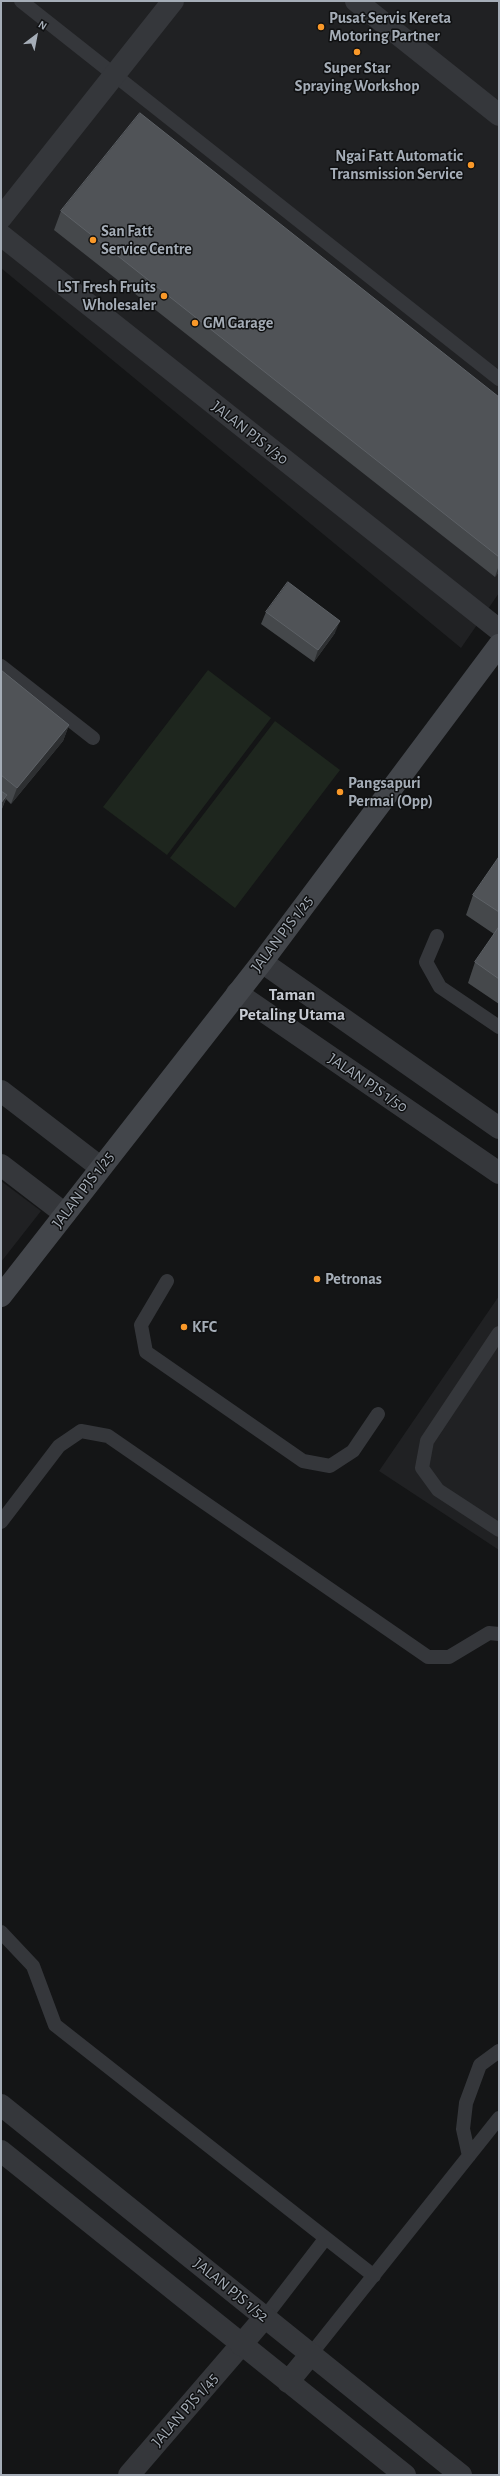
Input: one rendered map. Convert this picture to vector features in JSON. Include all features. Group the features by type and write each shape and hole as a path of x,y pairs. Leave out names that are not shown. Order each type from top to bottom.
{"main road":[{"name":"JALAN PJS 1/25","path":"1,1296 100,1167 262,962 499,645"}],"street":[{"path":"1,218 173,1"},
{"path":"356,1 499,114"},
{"name":"JALAN PJS 1/30","path":"1,235 499,630"},
{"path":"262,962 499,1128"},
{"name":"JALAN PJS 1/50","path":"237,993 499,1173"},
{"path":"1,1091 100,1167"},
{"path":"1,1165 65,1214"},
{"name":"JALAN PJS 1/52","path":"1,2105 461,2475"},
{"path":"1,2151 405,2475"},
{"name":"JALAN PJS 1/45","path":"129,2475 265,2317"},
{"path":"288,2382 311,2354"}],"lane":[{"path":"21,1 499,379"},
{"path":"1,666 93,738"},
{"path":"437,936 426,962 440,987 499,1027"},
{"path":"167,1282 141,1325 146,1352 303,1461 330,1466 353,1451 378,1414"},
{"path":"499,1333 427,1441 422,1468 438,1490 499,1530"},
{"path":"1,1522 59,1446 82,1431 108,1436 428,1656 449,1657 489,1633 499,1634"},
{"path":"1,1932 33,1966 55,2025 325,2239 374,2276"},
{"path":"469,2156 463,2129 466,2102 480,2065 499,2051"},
{"path":"311,2354 499,2118"},
{"path":"265,2317 325,2239"}],"shaded area":[{"path":"1,1 499,1 499,593 461,648 1,268"},
{"path":"208,670 271,718 167,855 103,807"},
{"path":"275,721 340,770 235,908 170,858"},
{"path":"1,1181 41,1211 1,1262"},
{"path":"499,1296 499,1550 379,1471"}],"building":[{"path":"140,113 499,397 499,557 61,211"},
{"path":"288,582 340,621 318,650 266,612"},
{"path":"1,670 69,725 17,788 1,775"},
{"path":"1,791 7,795 1,803"},
{"path":"499,857 499,912 473,895"},
{"path":"499,927 499,979 475,962"}],"place":[{"name":"Pusat Servis Kereta Motoring Partner","path":"321,27"},
{"name":"Super Star Spraying Workshop","path":"357,52"},
{"name":"Ngai Fatt Automatic Transmission Service","path":"471,165"},
{"name":"San Fatt Service Centre","path":"93,240"},
{"name":"LST Fresh Fruits Wholesaler","path":"164,296"},
{"name":"GM Garage","path":"195,323"},
{"name":"Pangsapuri Permai (Opp)","path":"340,792"},
{"name":"Petronas","path":"317,1279"},
{"name":"KFC","path":"184,1327"}],"district":[{"name":"Taman Petaling Utama","path":"292,1005"}]}
